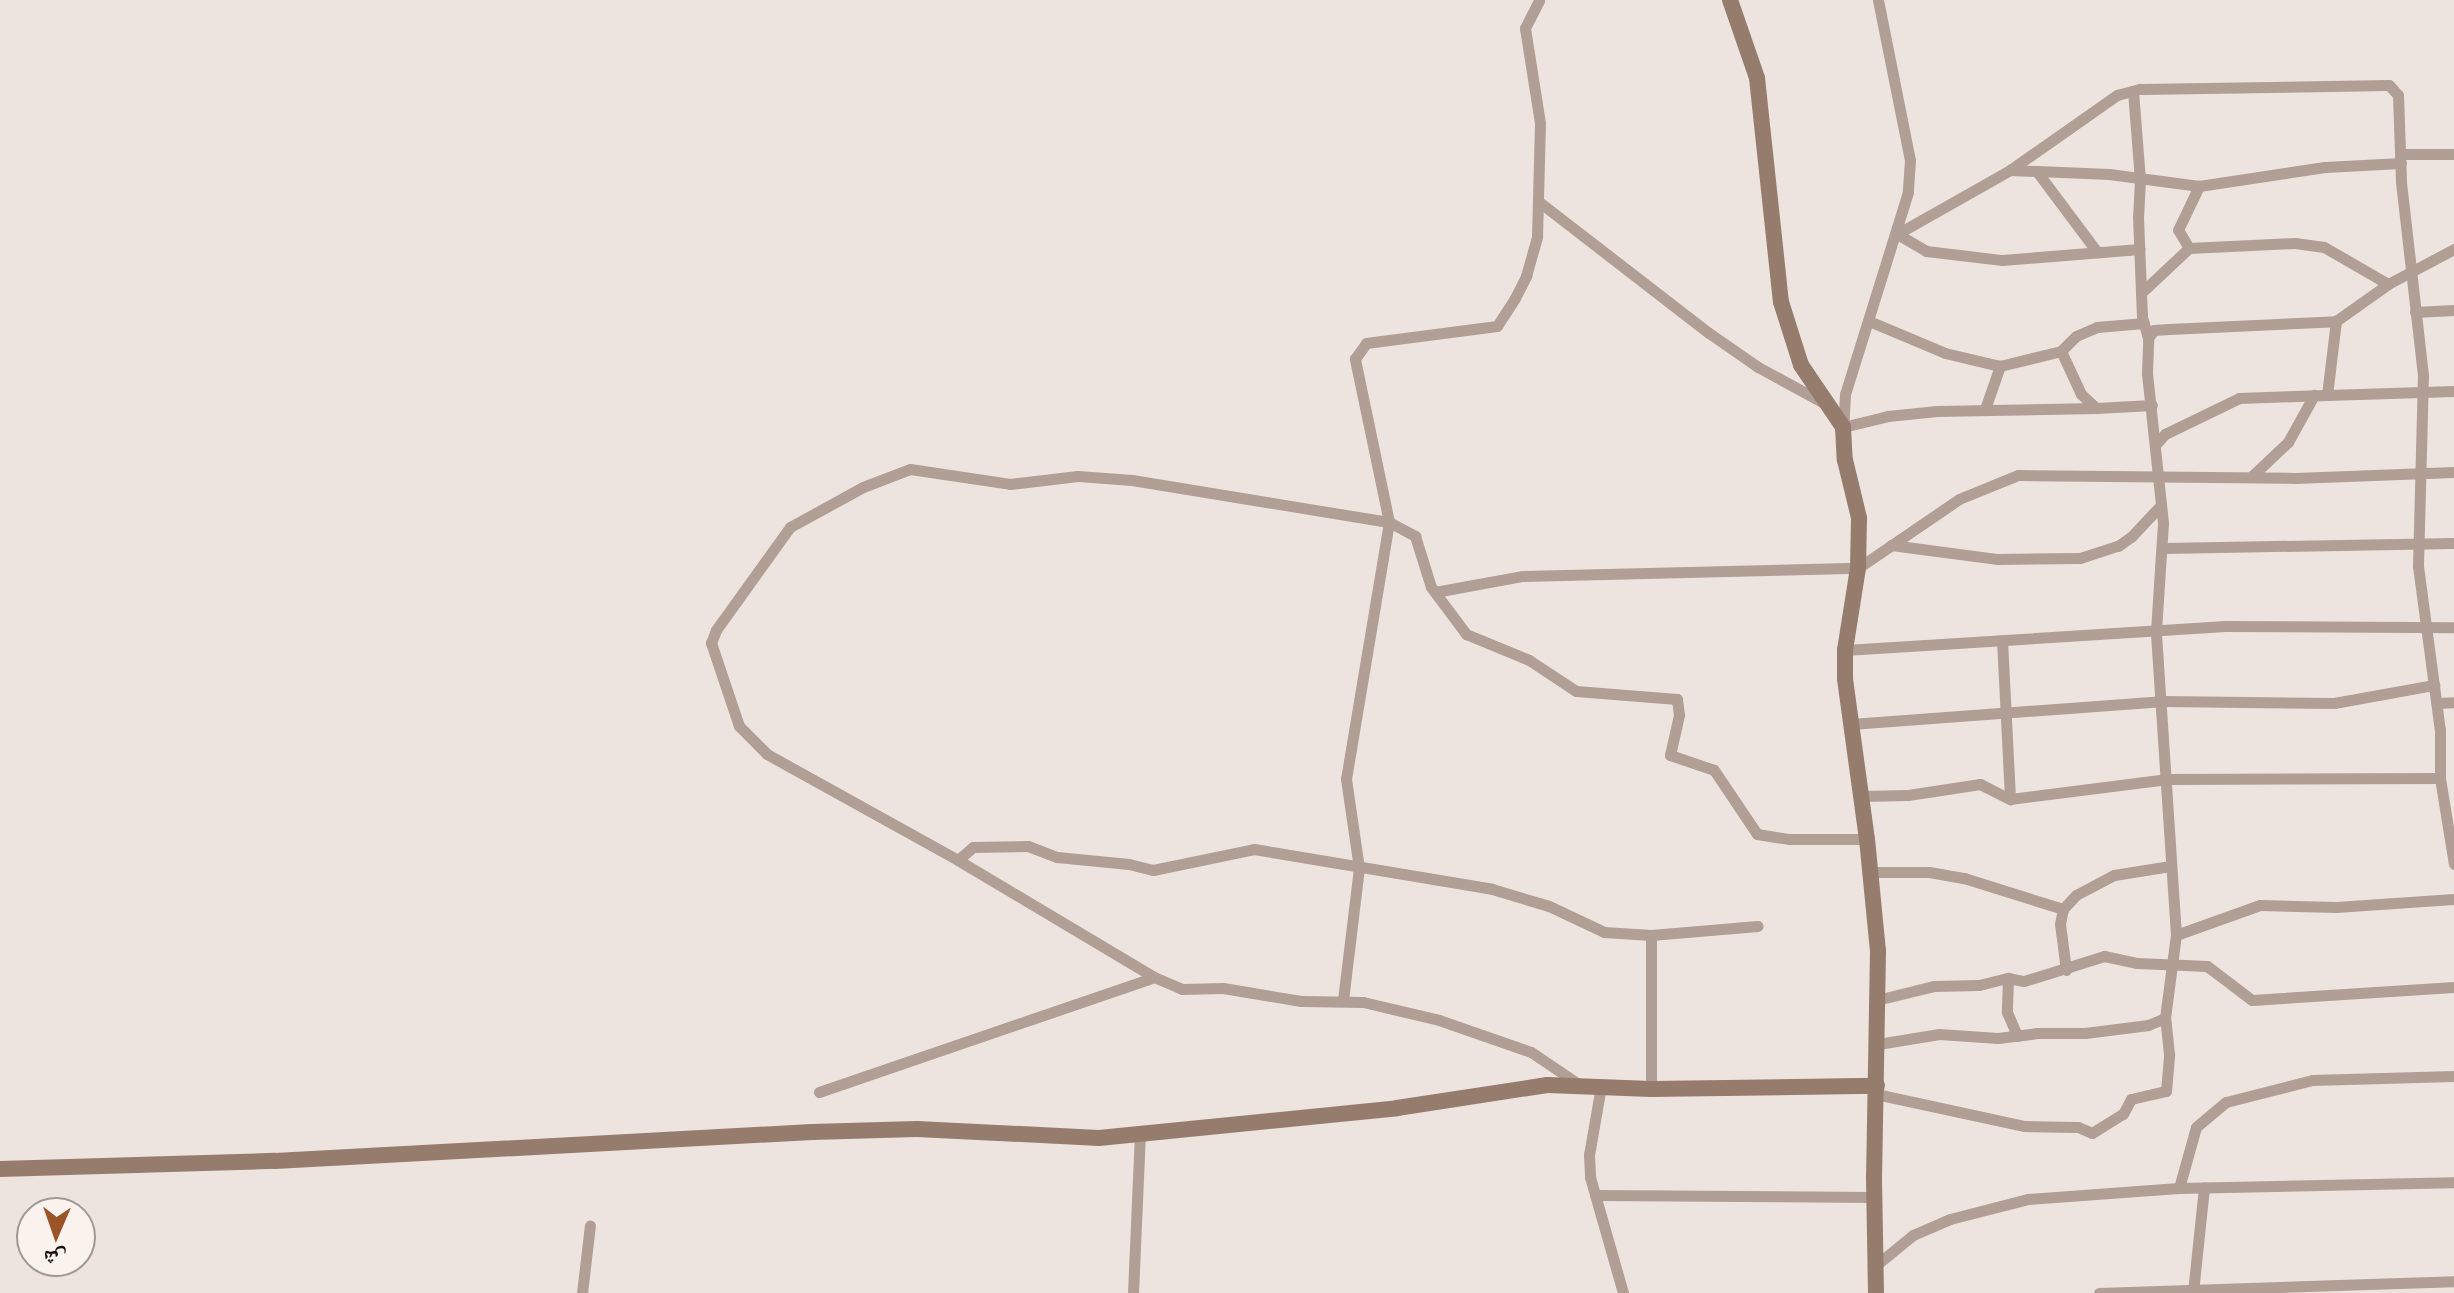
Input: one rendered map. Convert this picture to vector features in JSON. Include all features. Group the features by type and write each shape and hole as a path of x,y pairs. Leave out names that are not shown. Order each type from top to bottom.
{"main road":[{"path":"1730,0 1757,78 1781,302 1801,365 1843,427 1845,460 1859,518 1858,568 1845,650 1878,951 1874,1197 1876,1293"},
{"path":"0,1169 275,1161 917,1129 1099,1138 1397,1108 1547,1085 1651,1089 1876,1090"}],"street":[{"path":"1343,1000 1359,868 1346,779 1389,522 1355,359 1366,343 1497,326 1526,276 1537,237 1540,123 1525,28 1539,0"},
{"path":"1878,0 1910,160 1908,192 1845,394 1843,427 1888,416 1985,409 2152,405"},
{"path":"1897,234 2010,170 2117,95 2133,91 2256,85 2389,85 2398,95 2409,273 2423,392 2419,544 2425,626 2442,755 2440,778 2454,864"},
{"path":"1876,1090 2024,1126 2078,1127 2092,1133 2123,1114 2131,1099 2166,1091 2169,1054 2165,1018 2176,935 2156,631 2164,548 2148,338 2141,293 2140,180 2133,91"},
{"path":"2010,170 2109,174 2199,186 2325,167 2454,154"},
{"path":"2038,173 2097,252"},
{"path":"2189,248 2178,230 2199,186"},
{"path":"1538,201 1610,253 1672,306 1758,367 1833,408"},
{"path":"1897,234 1926,251 2002,260 2140,249"},
{"path":"2141,293 2189,248 2309,243 2324,247 2388,284"},
{"path":"2148,338 2154,330 2336,321 2388,284 2454,249"},
{"path":"2415,312 2454,310"},
{"path":"1869,321 1945,353 2000,366 2061,351 2076,336 2097,327 2144,323"},
{"path":"2251,477 2288,442 2321,395 2336,321"},
{"path":"2061,351 2081,394 2096,408"},
{"path":"1985,409 2000,366"},
{"path":"2155,445 2165,434 2239,398 2454,391"},
{"path":"1580,1086 1531,1052 1478,1031 1391,1008 1343,1000 1301,1001 1223,988 1182,989 1154,977 958,860 767,754 739,726 711,643 716,630 790,527 863,487 910,469 1010,484 1078,476 1132,480 1389,522 1415,536 1425,572 1435,592 1466,634 1529,660 1576,691 1677,699 1679,715 1670,755 1714,770 1757,834 1790,839 1867,839"},
{"path":"1435,592 1522,576 1858,568 1959,499 2018,475 2251,477 2454,472"},
{"path":"1891,545 1973,558 2080,558 2100,553 2131,537 2161,505"},
{"path":"2164,548 2454,543"},
{"path":"1845,650 2300,624 2454,627"},
{"path":"2002,640 2010,799"},
{"path":"1851,724 2006,710 2161,701 2334,703 2434,685"},
{"path":"2437,703 2454,702"},
{"path":"1861,796 1908,795 1980,784 2010,799 2168,779 2440,778"},
{"path":"958,860 973,847 1028,846 1057,857 1129,864 1153,870 1254,849 1492,889 1549,906 1604,932 1651,935 1758,926"},
{"path":"2066,970 2060,924 2063,909 2093,883 2114,875 2170,866"},
{"path":"1871,872 1929,872 1964,878 2063,909"},
{"path":"2176,935 2260,905 2316,908 2454,899"},
{"path":"1651,935 1651,1089"},
{"path":"1877,1000 1934,986 1979,985 2008,978 2024,981 2104,956 2137,963 2207,966 2252,1000 2454,987"},
{"path":"819,1092 1154,977"},
{"path":"2008,978 2007,1012 2017,1036"},
{"path":"1878,1044 1939,1034 2017,1036 2085,1033 2148,1025 2165,1018"},
{"path":"2179,1188 2196,1127 2226,1102 2263,1090 2312,1080 2454,1076"},
{"path":"1601,1086 1589,1155 1595,1195 1623,1293"},
{"path":"1133,1293 1140,1135"},
{"path":"1875,1266 1913,1235 1982,1209 2028,1199 2179,1188 2454,1182"},
{"path":"2193,1291 2204,1188"},
{"path":"1595,1195 1874,1197"},
{"path":"582,1293 590,1225"},
{"path":"2099,1293 2454,1281"}]}
